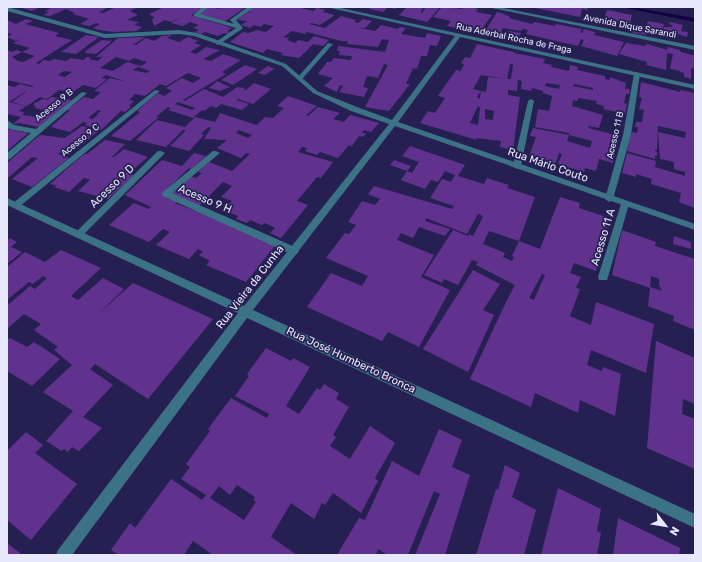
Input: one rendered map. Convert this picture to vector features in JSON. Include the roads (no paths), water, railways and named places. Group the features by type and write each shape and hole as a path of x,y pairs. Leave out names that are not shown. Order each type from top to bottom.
{"street":[{"path":"206,7 196,15 240,28"},
{"path":"240,28 233,22 233,20 251,7"},
{"name":"Rua Aderbal Rocha de Fraga","path":"329,7 695,87"},
{"name":"Avenida Dique Sarandi","path":"490,7 695,48"},
{"name":"Rua Mário Couto","path":"7,9 105,36 179,32 195,34 284,65 315,92 393,124 609,199 695,227"},
{"path":"218,43 240,28"},
{"name":"Rua Vieira da Cunha","path":"63,555 246,311 393,124 458,36"},
{"path":"300,78 330,44"},
{"name":"Acesso 11 B","path":"609,199 627,135 637,74"},
{"name":"Acesso 9 C","path":"12,203 157,91"},
{"name":"Acesso 9 B","path":"7,157 84,93"},
{"path":"517,166 531,101"},
{"name":"Acesso 9 B","path":"7,122 12,127 37,132"},
{"name":"Acesso 9 H","path":"216,153 166,194 294,250"},
{"name":"Acesso 9 D","path":"79,234 162,154"},
{"name":"Rua José Humberto Bronca","path":"12,203 695,521"},
{"name":"Acesso 11 A","path":"603,277 625,204"}],"waterway":[{"path":"623,7 695,20"}]}
